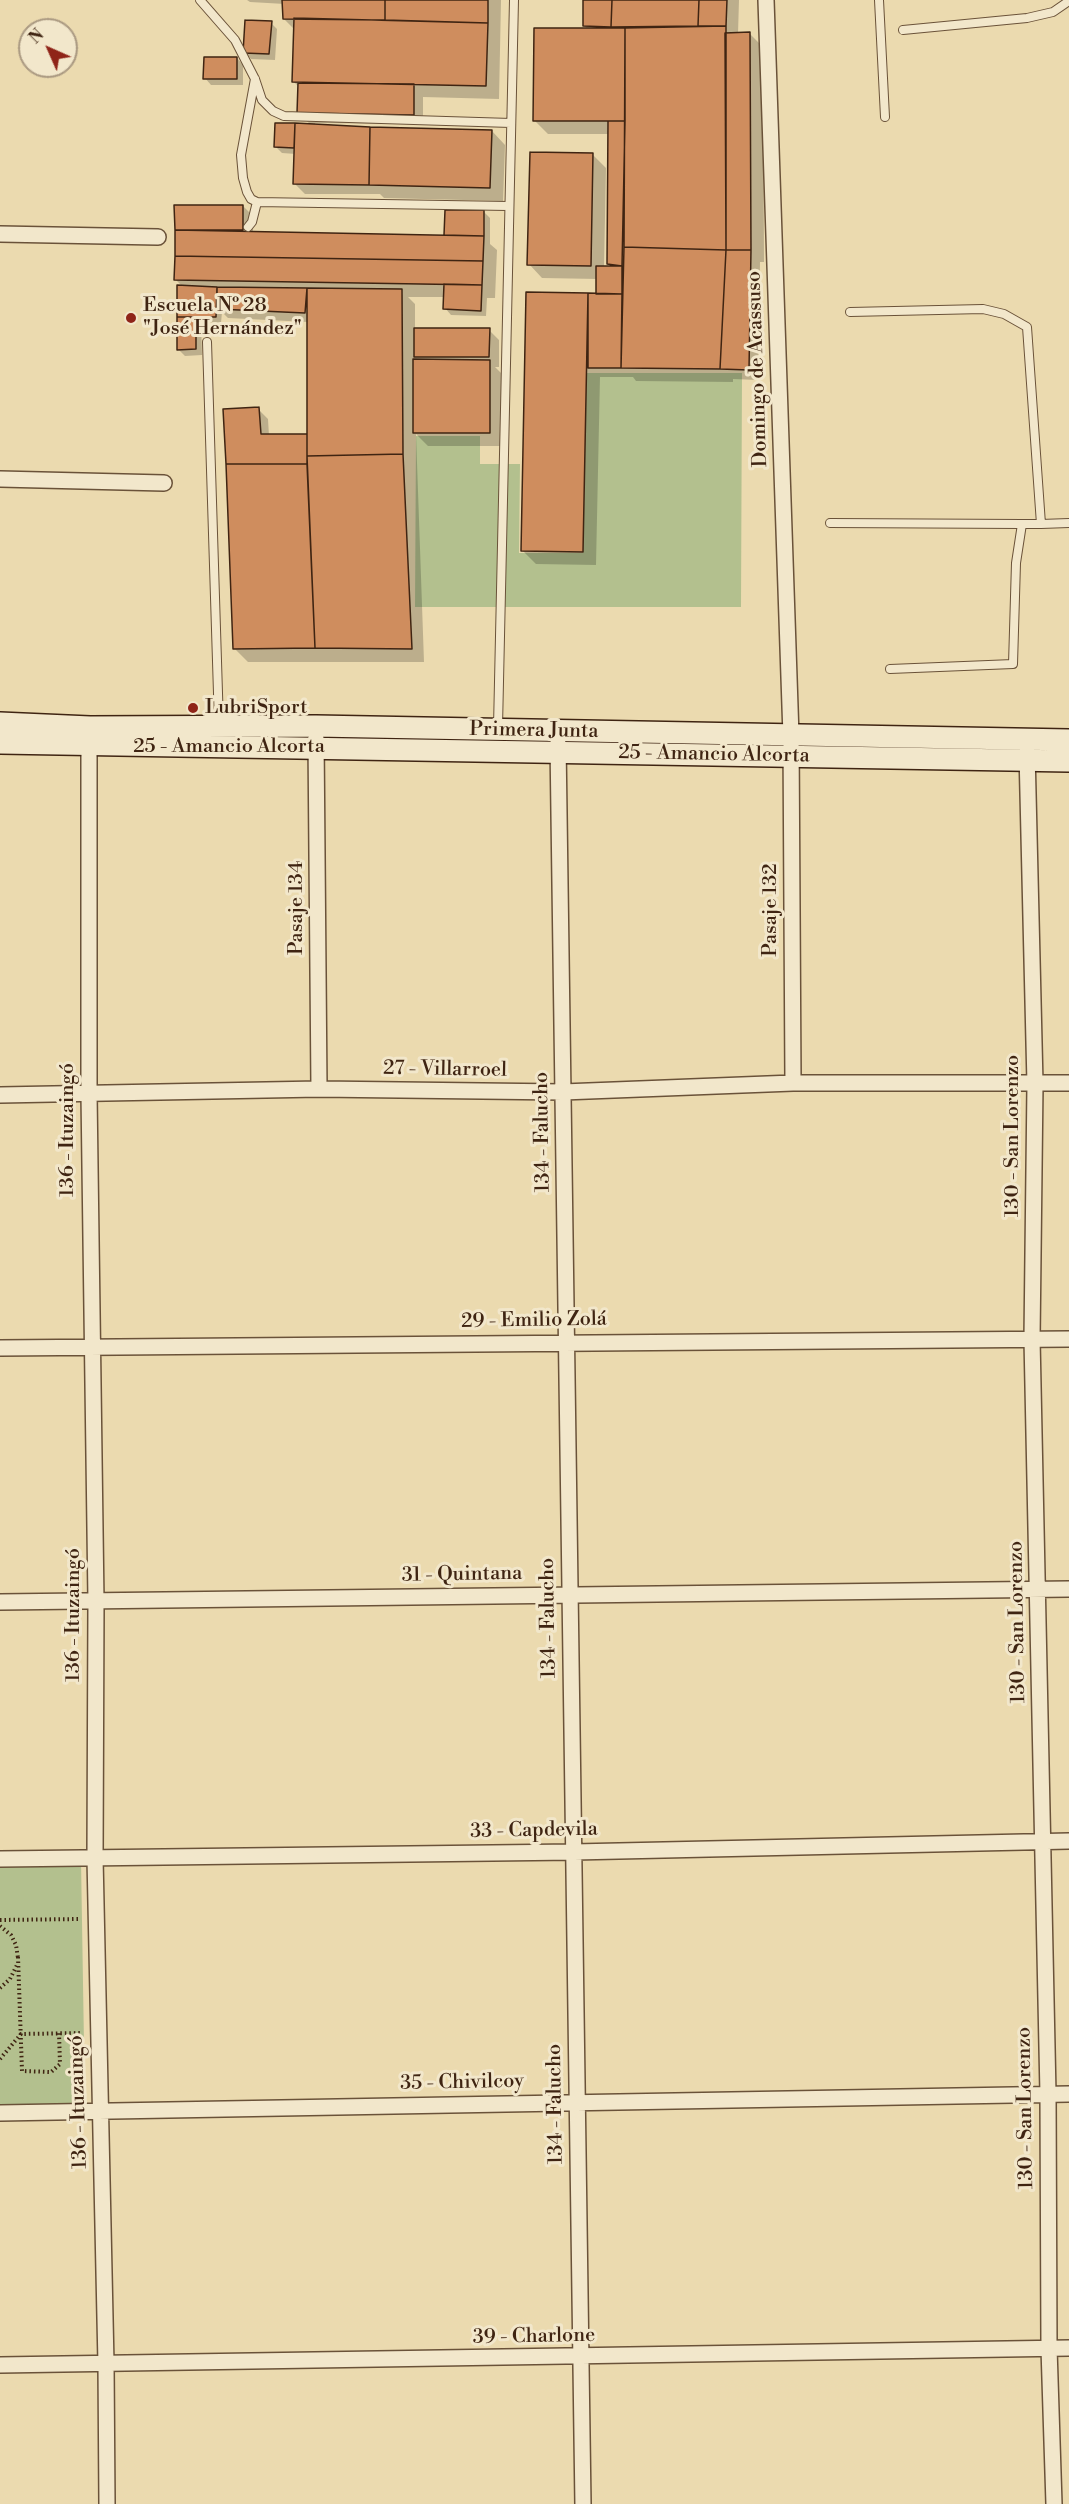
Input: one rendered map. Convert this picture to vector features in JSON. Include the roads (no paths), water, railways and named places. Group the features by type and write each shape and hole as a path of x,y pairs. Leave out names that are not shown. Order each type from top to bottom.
{"main road":[{"name":"Primera Junta","path":"0,723 89,736 219,725 498,730 558,742 1027,750 1069,741"},
{"name":"25 - Amancio Alcorta","path":"0,743 89,736 316,748 558,742"},
{"path":"1027,750 1069,761"}],"street":[{"name":"Domingo de Acassuso","path":"766,0 791,746"},
{"path":"0,234 158,237"},
{"path":"0,479 164,483"},
{"name":"Pasaje 134","path":"316,726 319,1089"},
{"name":"136 - Ituzaingó","path":"89,736 91,1347 96,1601 95,1858 107,2504"},
{"name":"134 - Falucho","path":"558,742 583,2504"},
{"name":"Pasaje 132","path":"791,746 793,1083"},
{"name":"130 - San Lorenzo","path":"1027,750 1035,1084 1032,1339 1039,1590 1048,2094 1049,2348 1054,2504"},
{"name":"27 - Villarroel","path":"0,1095 319,1089 563,1092 793,1083 1069,1083"},
{"name":"29 - Emilio Zolá","path":"0,1348 1069,1339"},
{"name":"31 - Quintana","path":"0,1602 1069,1590"},
{"name":"33 - Capdevila","path":"0,1859 574,1852 1069,1841"},
{"name":"35 - Chivilcoy","path":"0,2113 1069,2094"},
{"name":"39 - Charlone","path":"0,2365 1069,2348"}],"lane":[{"path":"200,0 235,40 255,79 262,100 273,111 284,116 511,123"},
{"path":"498,730 514,0"},
{"path":"879,0 885,117"},
{"path":"903,30 1027,18 1053,12 1069,1"},
{"path":"255,79 241,155 247,192 257,202 508,206"},
{"path":"248,227 252,222 257,202"},
{"path":"850,312 983,309 1004,314 1027,327 1041,525"},
{"path":"207,342 219,725"},
{"path":"830,523 1041,525 1069,523"},
{"path":"890,669 1013,664 1016,563 1022,524"}],"place":[{"name":"Escuela Nº 28 \"José Hernández\"","path":"131,318"},
{"name":"LubriSport","path":"193,708"}]}
